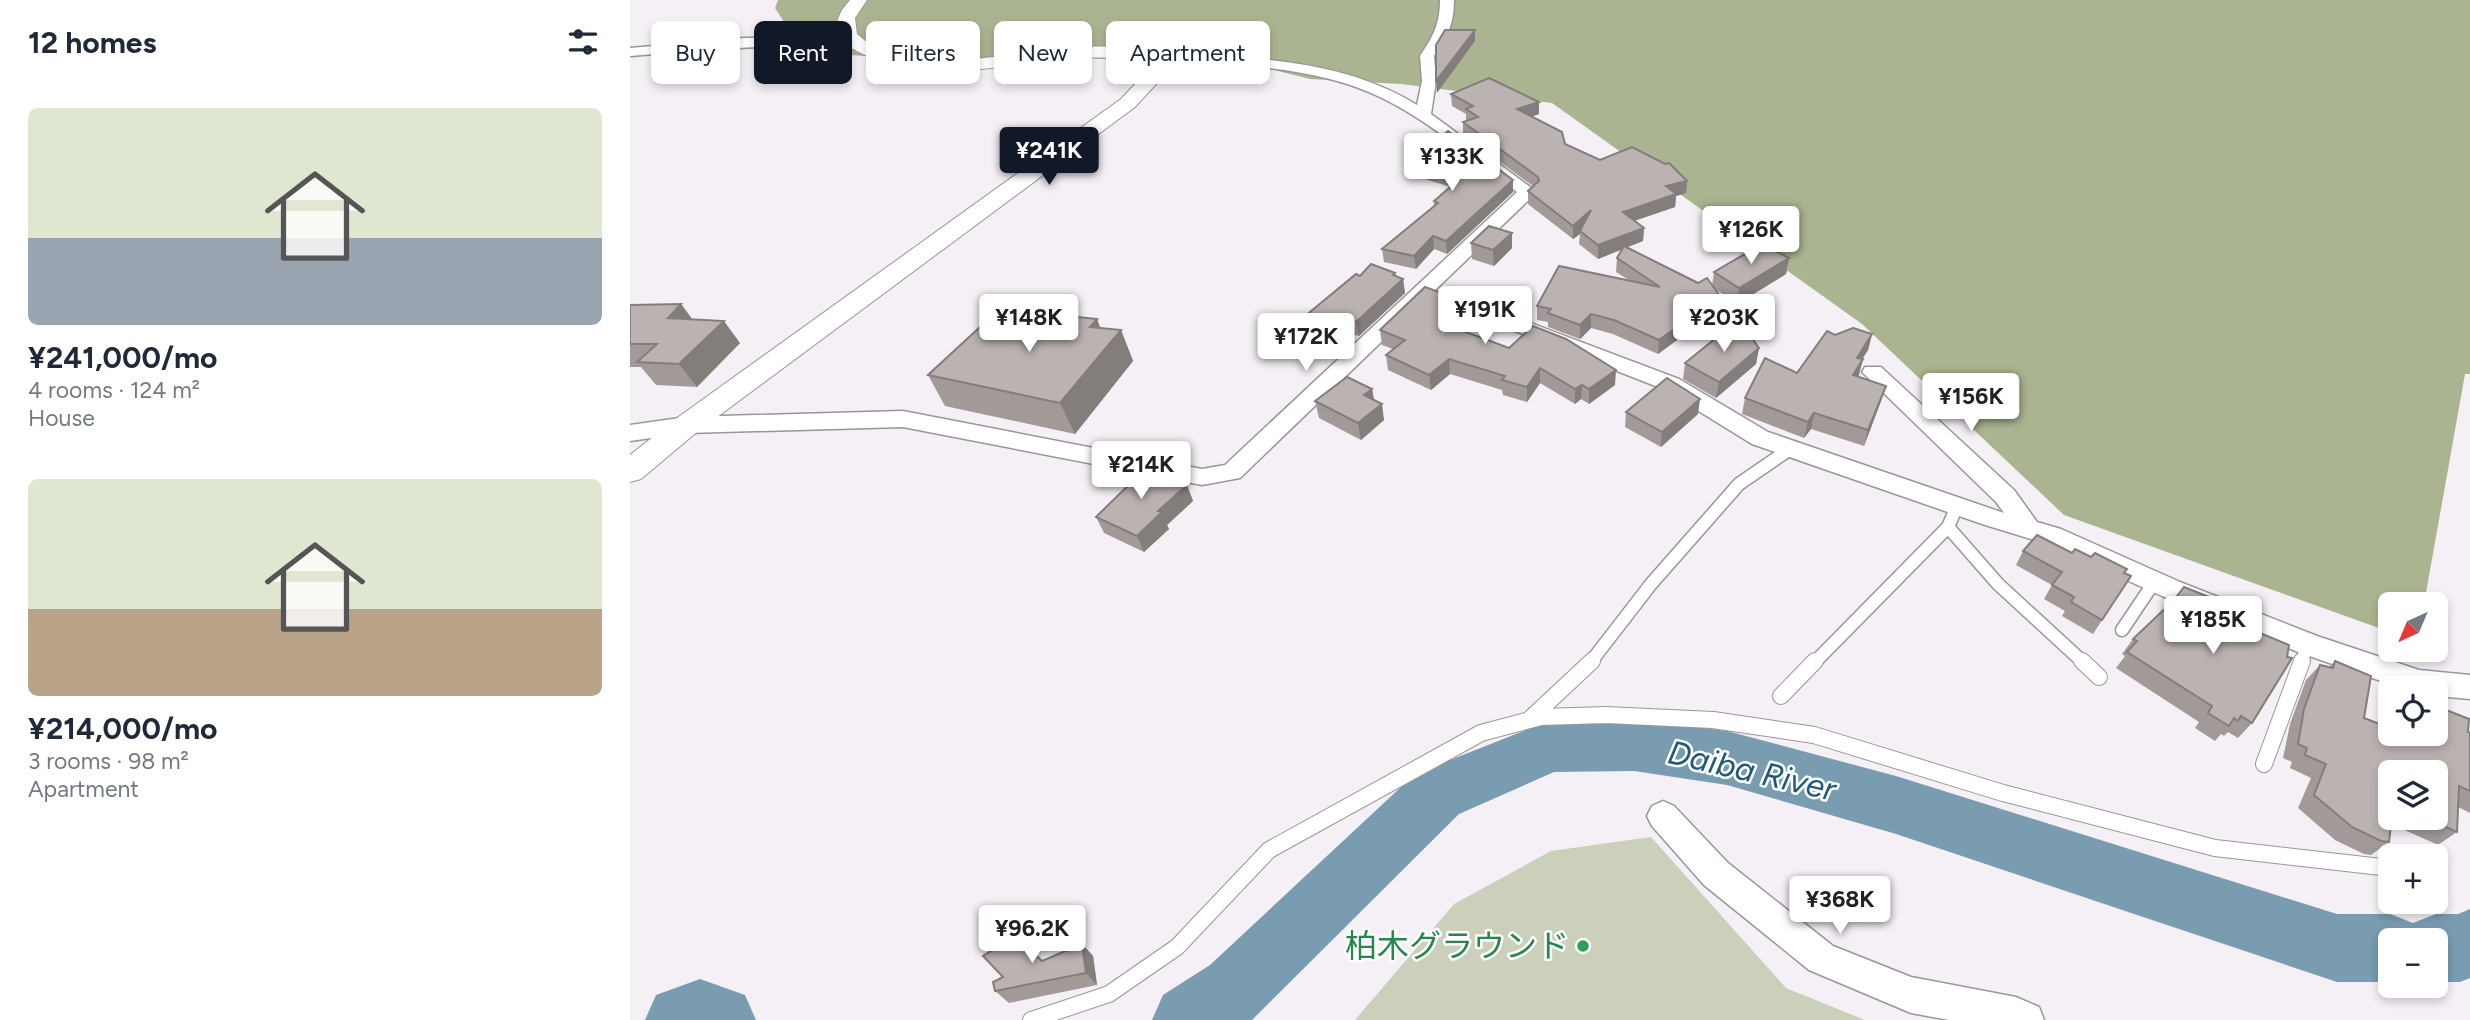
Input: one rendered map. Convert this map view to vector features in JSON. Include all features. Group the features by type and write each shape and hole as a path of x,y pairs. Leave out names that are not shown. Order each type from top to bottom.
{"street":[{"path":"859,0 849,10 845,23 848,37 888,58 938,64 1095,52 1106,54"},
{"path":"1423,115 1429,81 1427,55 1441,37 1447,18 1447,0"},
{"path":"630,52 797,40 859,45"},
{"path":"630,433 687,425 903,419 1202,477 1232,472 1528,192 1423,115 1386,94 1336,76 1270,68"},
{"path":"630,471 687,425 1128,103 1146,84"},
{"path":"1423,289 1671,384 1699,398 1726,420 1760,438 1953,516 2028,529 2052,536 2308,644 2419,682 2470,687"},
{"path":"1873,372 2006,496 2028,529"},
{"path":"1663,816 1716,874 1822,958 1911,995 2016,1015 2026,1020"}],"lane":[{"path":"1529,720 1586,670 1651,584 1739,484 1790,449"},
{"path":"1781,696 1953,516 1998,584 2099,677"},
{"path":"2122,631 2155,581"},
{"path":"2264,764 2308,644"},
{"path":"1031,1020 1109,994 1177,947 1269,850 1481,733 1541,717 1606,715 1713,720 1814,734 2003,793 2216,848 2378,867"}],"green space":[{"path":"778,0 2470,0 2470,374 2465,374 2426,592 2378,592 2378,628 2064,515 1862,324 1552,103 1401,84 1310,79 1270,69 1270,21 1106,21 1106,55 1092,55 1092,21 994,21 994,61 980,61 980,21 866,21 866,56 852,55 852,21 783,21 775,8"},
{"name":"柏木グラウンド","path":"1651,837 1786,988 1865,1020 1355,1020 1454,904 1551,851"}],"building":[{"path":"1445,30 1475,30 1436,81 1436,45"},
{"path":"1489,78 1539,102 1517,109 1562,132 1565,144 1600,160 1632,147 1665,164 1669,163 1687,181 1666,186 1676,194 1623,212 1644,228 1598,245 1580,231 1591,210 1573,226 1528,191 1539,181 1538,177 1463,122 1478,117 1466,109 1473,106 1451,94"},
{"path":"1448,131 1513,180 1446,241 1433,236 1414,256 1382,249 1438,203 1434,201 1462,177 1410,162"},
{"path":"1489,226 1512,233 1493,250 1471,243"},
{"path":"1762,244 1789,258 1739,288 1714,272"},
{"path":"1624,246 1698,283 1707,278 1720,296 1659,340 1614,320 1591,314 1580,325 1548,313 1551,309 1537,306 1559,266 1660,287 1617,258"},
{"path":"1371,264 1403,279 1356,322 1353,320 1340,331 1304,317 1356,274 1360,276"},
{"path":"1425,287 1479,307 1455,328 1509,348 1533,326 1566,339 1616,370 1589,389 1582,385 1575,389 1540,368 1527,387 1502,380 1505,376 1449,359 1429,375 1386,355 1405,340 1380,330"},
{"path":"681,304 668,318 724,321 679,364 637,362 657,344 630,344 630,305"},
{"path":"1024,305 1065,308 1058,315 1097,319 1090,327 1121,330 1060,403 928,375 980,327 1000,327"},
{"path":"1732,325 1749,334 1759,348 1719,382 1685,363"},
{"path":"1853,328 1872,334 1857,358 1863,359 1853,375 1886,386 1868,430 1814,413 1808,422 1745,398 1765,358 1797,373 1827,331 1835,335"},
{"path":"1347,377 1372,389 1364,395 1382,404 1358,423 1315,401"},
{"path":"1667,378 1700,399 1662,432 1626,412"},
{"path":"1147,467 1187,485 1158,511 1162,512 1137,536 1096,517"},
{"path":"2037,535 2072,553 2075,549 2091,557 2095,553 2127,569 2124,573 2131,576 2102,620 2071,602 2074,597 2052,585 2062,572 2023,551"},
{"path":"2184,587 2239,609 2231,621 2289,645 2287,657 2292,658 2252,723 2241,716 2238,721 2234,718 2229,726 2208,713 2212,706 2127,652 2137,641 2133,639"},
{"path":"2335,661 2371,676 2364,718 2378,723 2378,746 2448,746 2448,711 2469,719 2470,791 2459,786 2457,832 2448,828 2448,760 2378,760 2378,830 2390,830 2389,842 2352,827 2314,795 2326,764 2305,755 2307,748 2298,744 2304,709 2320,665 2333,668"},
{"path":"1015,936 1042,961 1082,944 1086,973 995,991 993,982 1003,977 983,956"}],"waterway":[{"name":"Daiba River","path":"1188,1020 1235,990 1437,794 1551,746 1634,745 1727,758 1896,805 2337,948 2378,948"},
{"name":"Daiba River","path":"2448,948 2460,948 2470,943"},
{"name":"Daiba River","path":"681,1020 700,1015 720,1020"}],"place":[{"name":"柏木グラウンド","path":"1583,946"}]}
